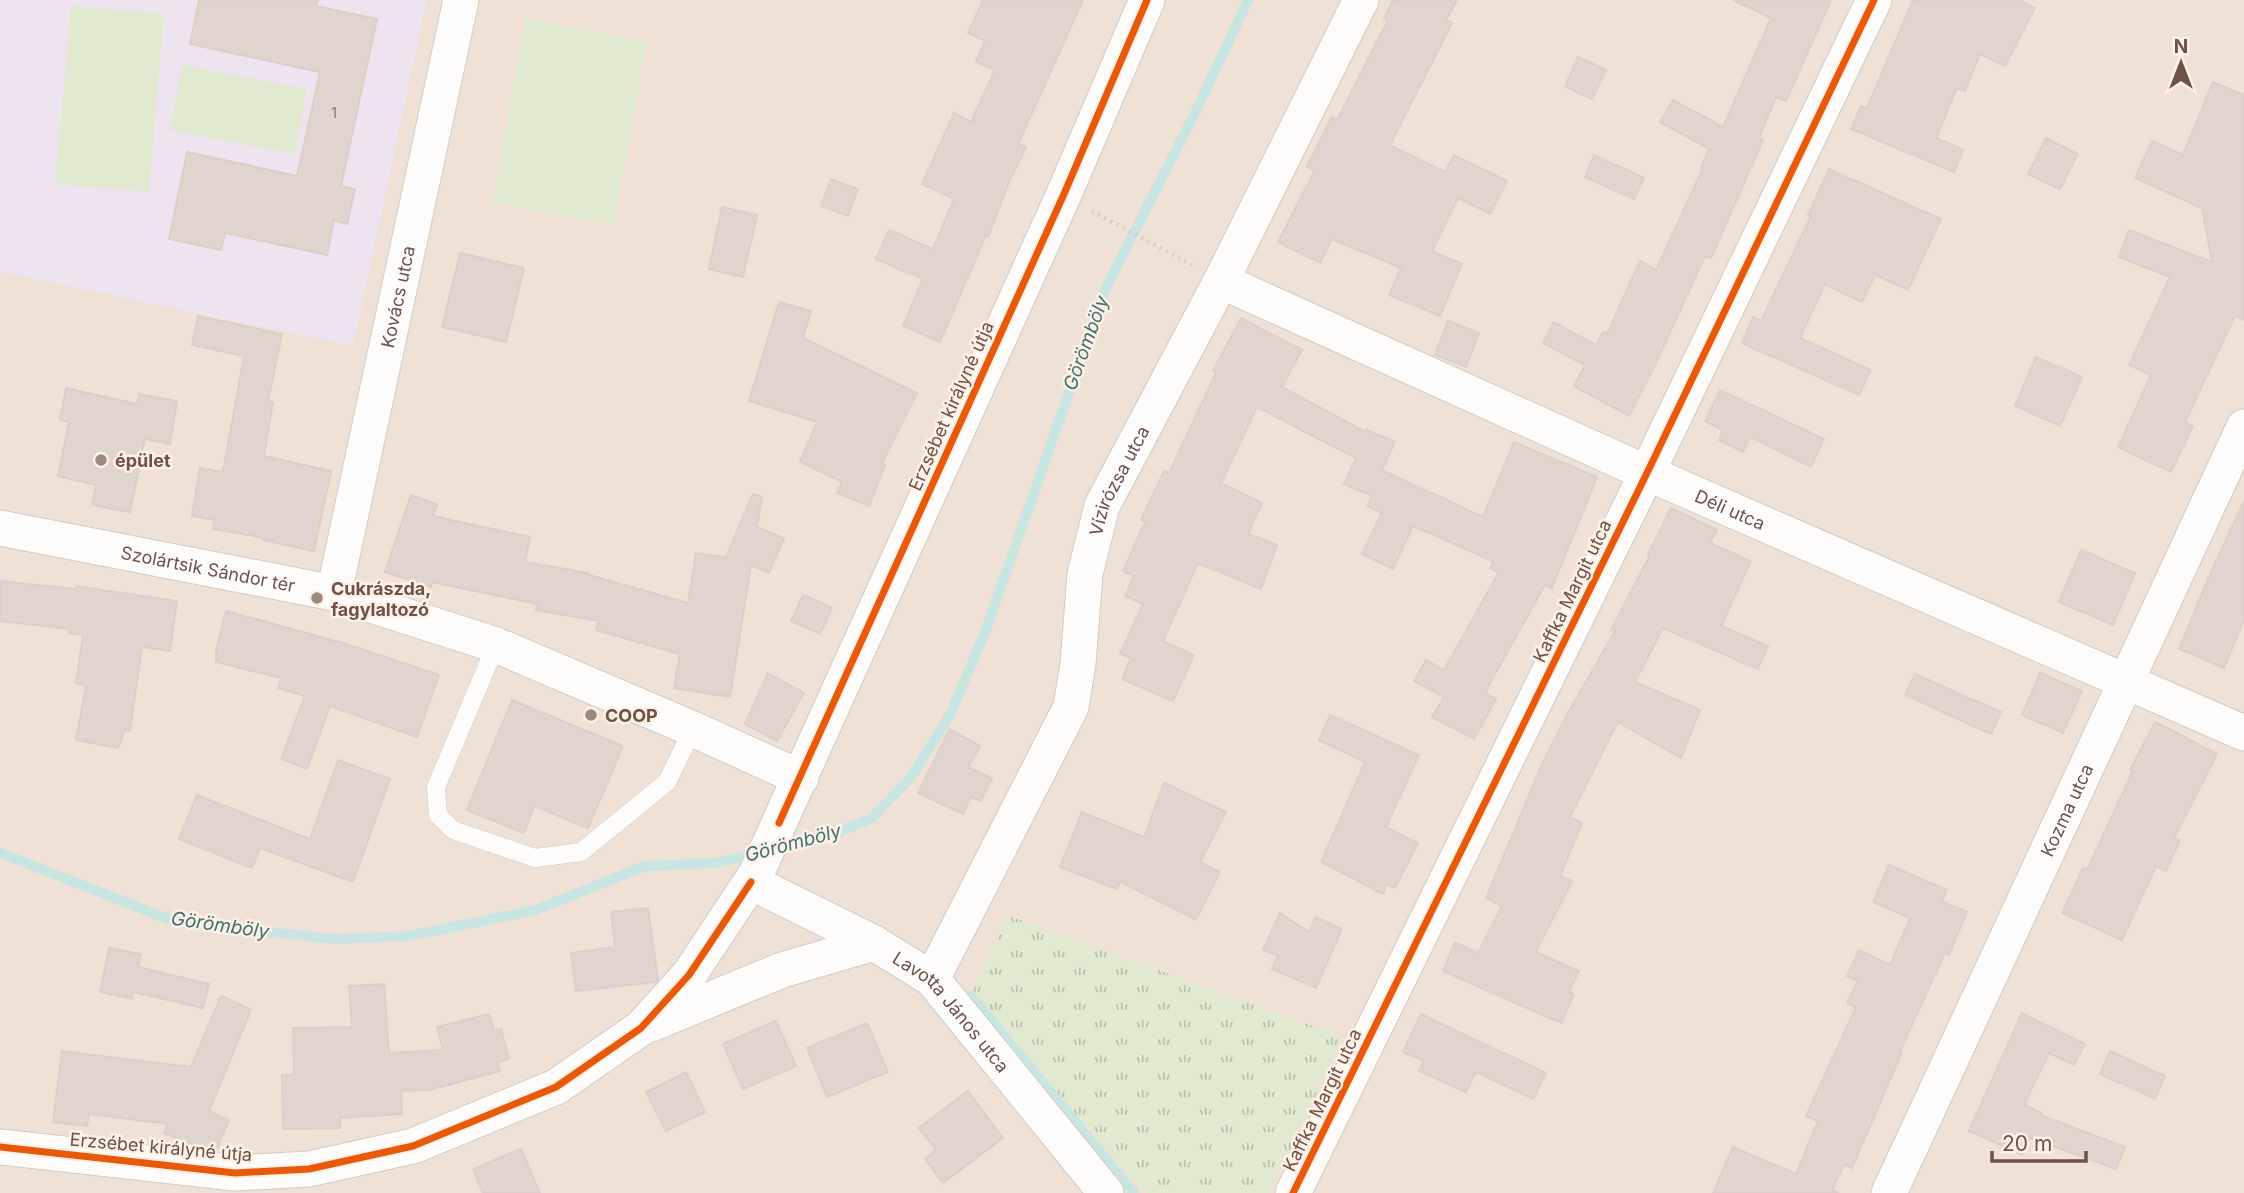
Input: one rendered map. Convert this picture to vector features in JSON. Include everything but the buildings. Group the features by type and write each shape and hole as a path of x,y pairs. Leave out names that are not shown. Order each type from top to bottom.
{"street":[{"name":"Kovács utca","path":"334,593 461,0"},
{"name":"Erzsébet királyné útja","path":"0,1147 237,1183 309,1170 413,1146 556,1087 641,1028 689,975 754,878 1064,194 1147,0"},
{"name":"Vízirózsa utca","path":"932,979 1071,707 1079,664 1085,574 1101,506 1221,281 1361,0"},
{"name":"Kaffka Margit utca","path":"1293,1193 1647,473 1874,0"},
{"name":"Déli utca","path":"1221,281 1647,473 2244,733"},
{"name":"Kozma utca","path":"1889,1193 2244,427"},
{"name":"Szolártsik Sándor tér","path":"0,528 334,593 496,645 801,778"},
{"name":"Lavotta János utca","path":"754,878 874,943 932,979 1106,1193"},
{"path":"641,1028 782,970 874,943"}],"lane":[{"path":"496,645 436,787 438,816 453,830 535,858 581,852 667,782 693,729"}],"path":[{"path":"1100,216 1166,250"}],"shaded area":[{"path":"0,0 2244,0 2244,1193 0,1193"},
{"path":"0,0 427,0 353,346 0,272"}],"green space":[{"path":"71,6 164,14 149,192 55,184"},
{"path":"525,19 647,41 614,225 492,203"},
{"path":"182,65 307,89 295,154 170,130"},
{"path":"1007,915 1343,1037 1270,1193 1145,1193 971,996"}],"waterway":[{"name":"Görömböly","path":"775,849 832,835 872,818 911,777 950,715 986,630 1104,292 1197,109 1248,0"},
{"name":"Görömböly","path":"0,853 168,919 334,939 409,936 536,910 645,866 716,863 757,853"},
{"path":"971,996 1134,1193"}],"cycle path":[{"path":"779,823 1064,194 1147,0"},
{"path":"1293,1193 1647,473 1874,0"},
{"path":"0,1147 235,1173 309,1169 413,1146 556,1087 641,1028 689,975 751,882"}],"place":[{"name":"épület","path":"101,460"},
{"name":"Cukrászda, fagylaltozó","path":"317,598"},
{"name":"COOP","path":"591,715"}]}
